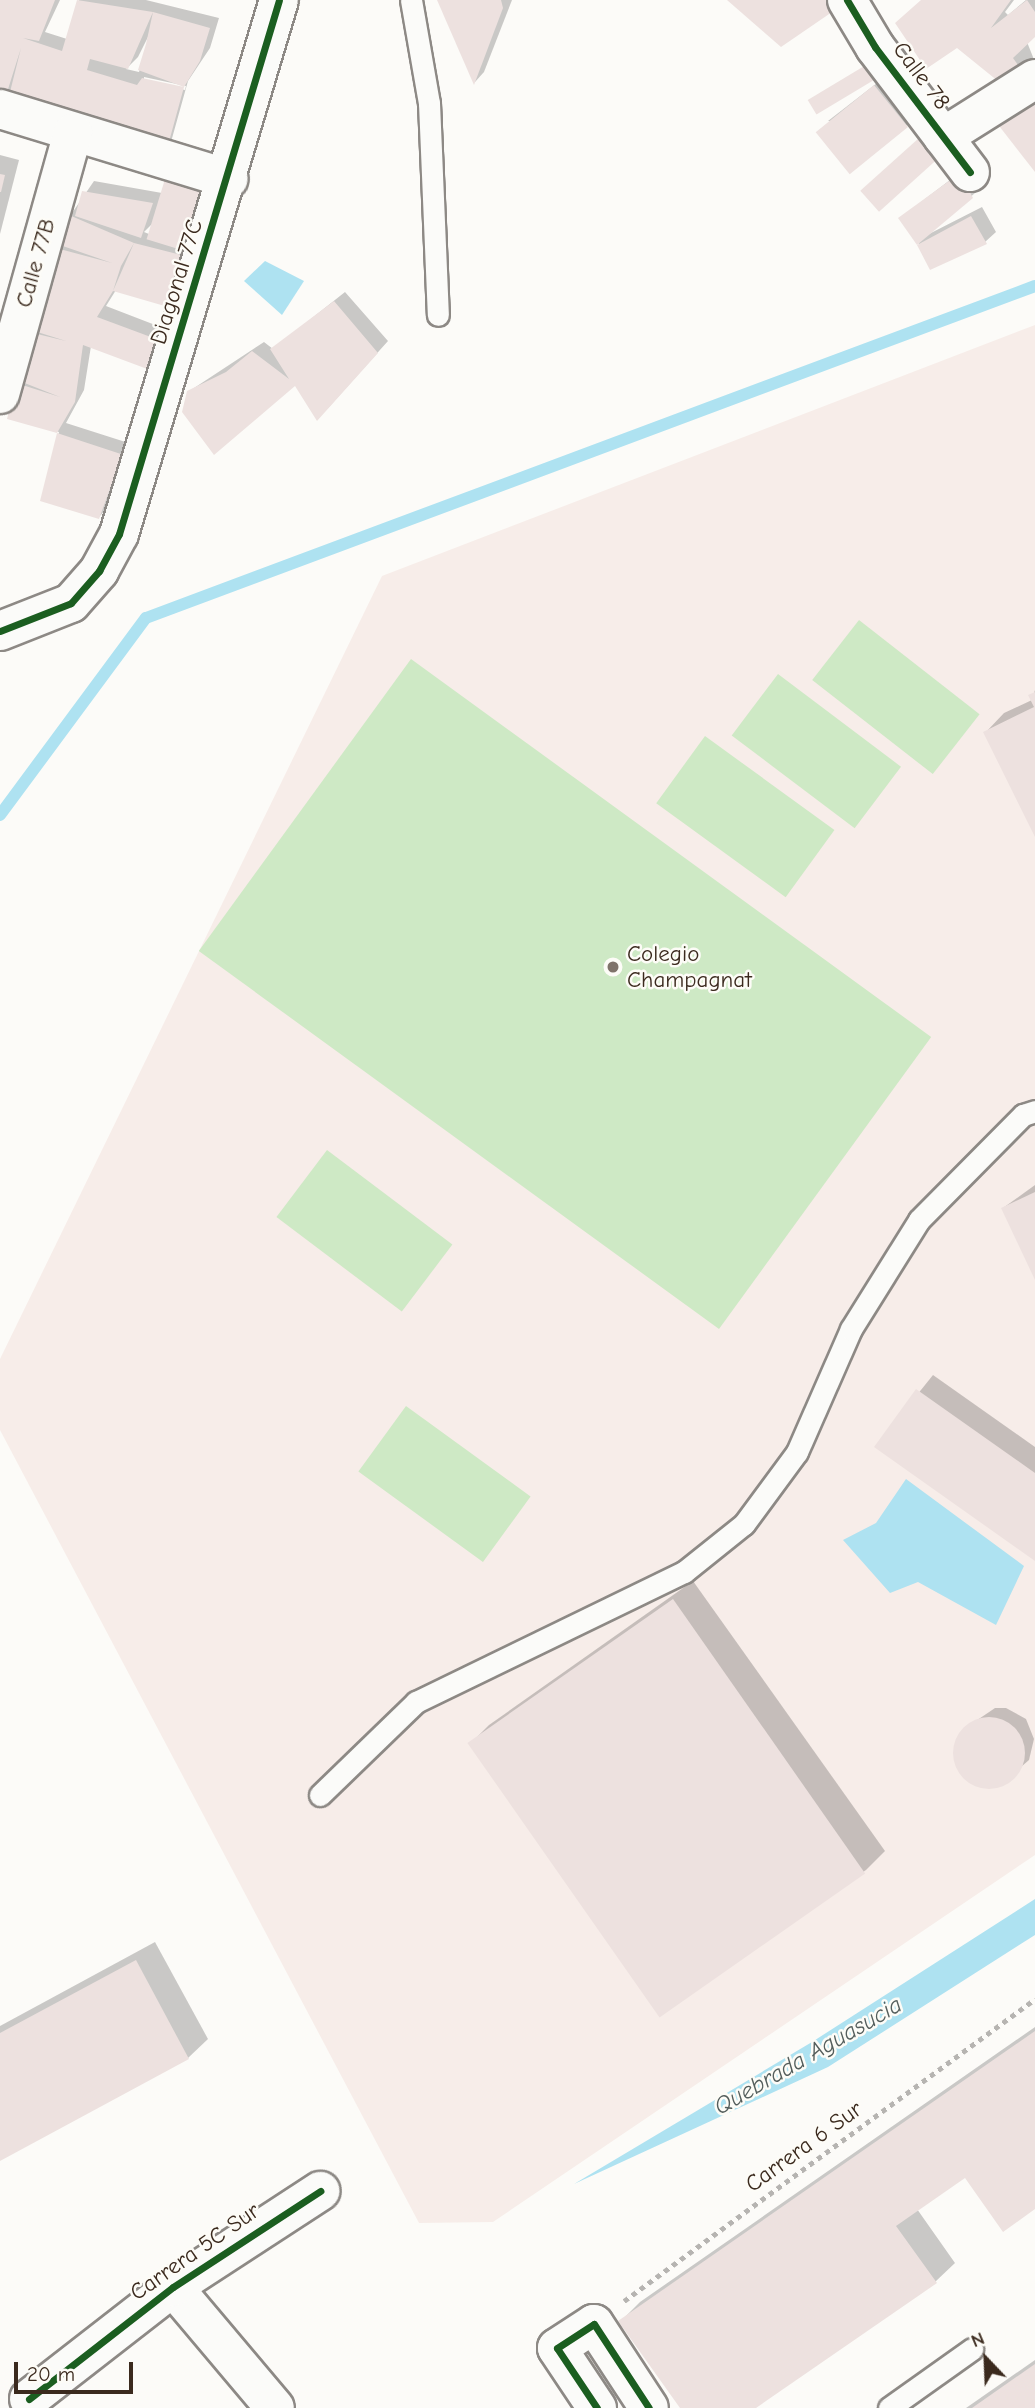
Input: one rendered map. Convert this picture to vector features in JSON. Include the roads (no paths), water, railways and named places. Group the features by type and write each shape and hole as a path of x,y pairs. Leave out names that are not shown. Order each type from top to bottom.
{"street":[{"name":"Diagonal 77C","path":"0,631 71,603 99,571 119,534 229,179 279,0"},
{"name":"Calle 78","path":"862,6 943,137 970,172"},
{"path":"943,137 1035,79"},
{"path":"0,109 229,179"},
{"name":"Calle 77B","path":"0,394 73,132"},
{"name":"Carrera 5C Sur","path":"29,2399 173,2287 320,2191"},
{"path":"173,2287 275,2408"},
{"path":"597,2408 557,2348 594,2324 649,2408"}],"lane":[{"path":"411,0 429,103 438,315"},
{"path":"320,1795 416,1702 684,1572 744,1524 797,1452 851,1329 919,1220 1023,1115 1035,1111"},
{"path":"889,2408 972,2349"}],"water":[{"path":"265,261 304,281 282,315 244,281"},
{"path":"906,1479 1024,1566 996,1625 918,1582 890,1593 843,1540 876,1523"},
{"name":"Quebrada Aguasucia","path":"1035,1899 1035,1935 828,2067 574,2184 812,2042"}],"waterway":[{"path":"0,815 146,618 1035,286"}],"place":[{"name":"Colegio Champagnat","path":"613,967"}]}
